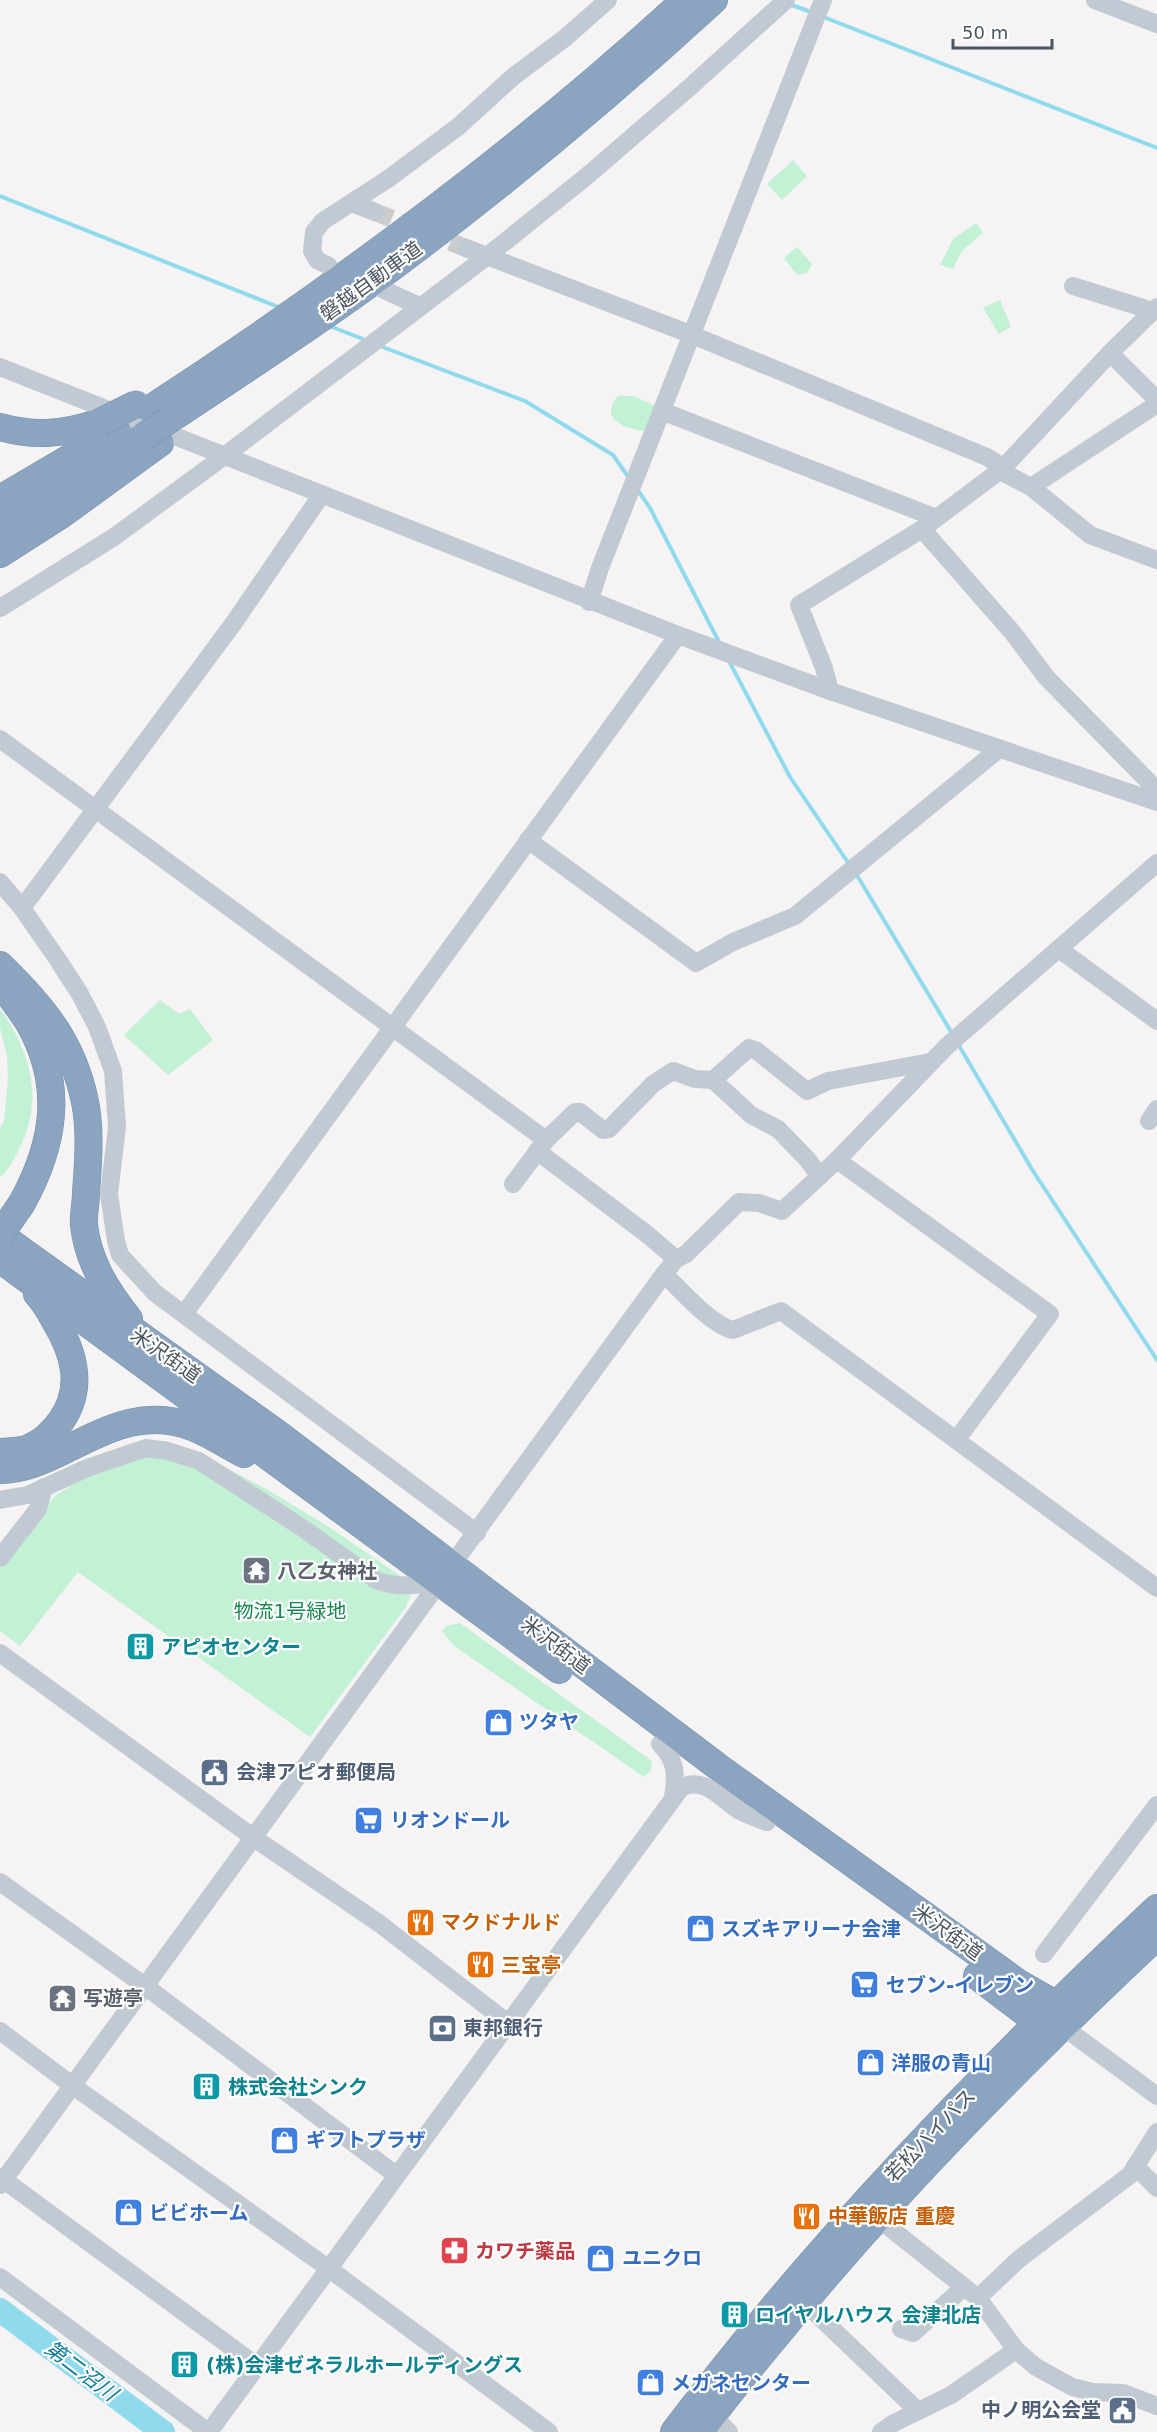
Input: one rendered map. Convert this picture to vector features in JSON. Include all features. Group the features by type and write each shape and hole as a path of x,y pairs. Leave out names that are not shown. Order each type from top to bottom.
{"highway":[{"name":"磐越自動車道","path":"241,360 331,311 354,280 592,82 685,0"},
{"name":"磐越自動車道","path":"241,360 530,160 714,0"},
{"path":"0,523 241,360"},
{"path":"0,499 130,433 241,360"},
{"path":"0,427 36,434 130,433"},
{"path":"0,554 61,515 130,433"},
{"path":"0,965 34,998 59,1032 74,1060 86,1103 88,1145 84,1225 93,1264 111,1296 144,1339"},
{"path":"0,981 32,1031 47,1069 51,1090 51,1122 45,1155 10,1202"},
{"path":"0,1003 14,1021 27,1047 36,1073 39,1101 36,1132 0,1235"},
{"name":"米沢街道","path":"0,1235 278,1434 446,1575 660,1744 767,1822 1053,2018"},
{"path":"0,1452 28,1448 56,1429 67,1413 75,1394 76,1377 62,1333 42,1299 6,1263"},
{"name":"米沢街道","path":"6,1263 309,1484 375,1535 446,1575 1020,1984 1053,2018"},
{"path":"0,1470 9,1470 43,1461 91,1437 127,1423 150,1418 171,1420 196,1429 250,1458 375,1535"},
{"name":"若松バイパス","path":"674,2432 744,2342 1157,1908"},
{"name":"若松バイパス","path":"1053,2018 1157,1936"},
{"name":"若松バイパス","path":"714,2426 870,2212"}],"street":[{"path":"419,306 354,280 317,260 312,251 314,232 323,221 388,179 459,126 514,76 565,38 608,0"},
{"path":"0,608 114,537 224,457 486,257 587,176 786,0"},
{"path":"589,602 690,334 823,0"},
{"path":"1095,0 1157,24"},
{"path":"352,203 375,212"},
{"path":"466,248 690,334 987,458 1004,473 1030,487 1090,535 1157,560"},
{"path":"830,691 824,668 799,604 929,524 1002,469 1110,353 1155,309 1073,286"},
{"path":"1030,487 1157,402 1110,353"},
{"path":"0,367 589,602 830,691 1157,800"},
{"path":"662,411 929,524 1046,677 1149,782 1157,800"},
{"path":"22,908 232,624 322,494"},
{"path":"184,1314 678,635"},
{"path":"0,739 392,1028 541,1145 676,1259"},
{"path":"528,840 696,963 733,942 795,916 999,749"},
{"path":"257,2366 1,2181 73,2086 676,1259 686,1254 739,1202 759,1203 782,1211 837,1160 947,1046 1157,863"},
{"path":"0,882 22,908 80,994 97,1027 113,1071 117,1127 109,1194 120,1255 155,1293 477,1533"},
{"path":"1059,949 1155,1015"},
{"path":"713,1080 749,1048 757,1051 807,1091 828,1081 930,1062"},
{"path":"513,1184 541,1145 575,1112 580,1112 603,1130 609,1129 653,1084 673,1071 695,1079 713,1080 751,1115 778,1129 820,1176"},
{"path":"837,1160 1050,1314 957,1438"},
{"path":"664,1274 717,1323 728,1329 733,1330 781,1311 957,1438 1157,1588"},
{"path":"0,1500 28,1495 87,1468 146,1448 168,1451 199,1461 301,1527 376,1580 390,1585 408,1587 446,1575"},
{"path":"0,1558 39,1509 44,1487"},
{"path":"0,1653 254,1838 380,1924 508,2023"},
{"path":"660,1744 668,1752 675,1771 673,1797"},
{"path":"0,2277 209,2432 681,1788 697,1783 705,1786 741,1811 767,1822"},
{"path":"1044,1954 1157,1804"},
{"path":"0,1882 145,1986 396,2175"},
{"path":"1053,2018 1157,2096"},
{"path":"0,2031 73,2086 328,2268 549,2432"},
{"path":"901,2329 913,2333 1019,2259 1130,2175 1157,2132"},
{"path":"1135,2166 1157,2188"},
{"path":"870,2212 971,2293 1016,2350 1036,2367 1072,2387 1093,2392 1123,2393 1157,2406"},
{"path":"804,2302 918,2411"},
{"path":"881,2432 951,2395 1016,2350"}],"green space":[{"path":"793,160 807,176 782,200 767,184"},
{"path":"976,223 983,233 962,251 953,269 940,265 953,239"},
{"path":"797,247 812,264 807,273 797,275 784,258"},
{"path":"1000,300 1011,327 999,334 983,308"},
{"path":"618,396 633,396 656,406 646,431 623,426 613,417 612,404"},
{"path":"160,1000 179,1014 190,1009 213,1040 168,1075 124,1035"},
{"path":"0,1009 20,1042 31,1076 32,1093 27,1129 12,1164 0,1177 0,1128 4,1120 8,1081 7,1056 0,1028"},
{"name":"物流1号緑地","path":"127,1449 210,1459 268,1490 329,1527 409,1582 412,1591 406,1607 310,1737 78,1572 20,1646 0,1631 0,1569 14,1546 55,1496"},
{"path":"460,1623 652,1761 651,1770 644,1777 453,1645 442,1631 446,1626"}],"waterway":[{"path":"792,5 811,12"},
{"path":"821,16 1157,148"},
{"path":"0,196 281,308"},
{"path":"327,325 368,341"},
{"path":"380,346 525,401 613,455 629,478"},
{"path":"637,489 650,508 720,644"},
{"path":"729,661 790,777 849,864"},
{"path":"855,872 953,1035"},
{"path":"958,1044 1033,1171 1157,1360"},
{"name":"第二沼川","path":"0,2310 163,2432"}],"tunnel":[{"path":"375,212 466,248"}],"place":[{"name":"八乙女神社","path":"256,1571"},
{"name":"アピオセンター","path":"140,1647"},
{"name":"ツタヤ","path":"498,1722"},
{"name":"会津アピオ郵便局","path":"215,1772"},
{"name":"リオンドール","path":"369,1820"},
{"name":"マクドナルド","path":"420,1922"},
{"name":"スズキアリーナ会津","path":"700,1929"},
{"name":"三宝亭","path":"480,1965"},
{"name":"セブン-イレブン","path":"865,1985"},
{"name":"写遊亭","path":"62,1998"},
{"name":"東邦銀行","path":"442,2028"},
{"name":"洋服の青山","path":"870,2063"},
{"name":"株式会社シンク","path":"207,2087"},
{"name":"ギフトプラザ","path":"285,2140"},
{"name":"ビビホーム","path":"128,2213"},
{"name":"中華飯店 重慶","path":"807,2216"},
{"name":"カワチ薬品","path":"454,2251"},
{"name":"ユニクロ","path":"601,2258"},
{"name":"ロイヤルハウス 会津北店","path":"734,2315"},
{"name":"(株)会津ゼネラルホールディングス","path":"185,2365"},
{"name":"メガネセンター","path":"650,2383"},
{"name":"中ノ明公会堂","path":"1122,2410"}]}
